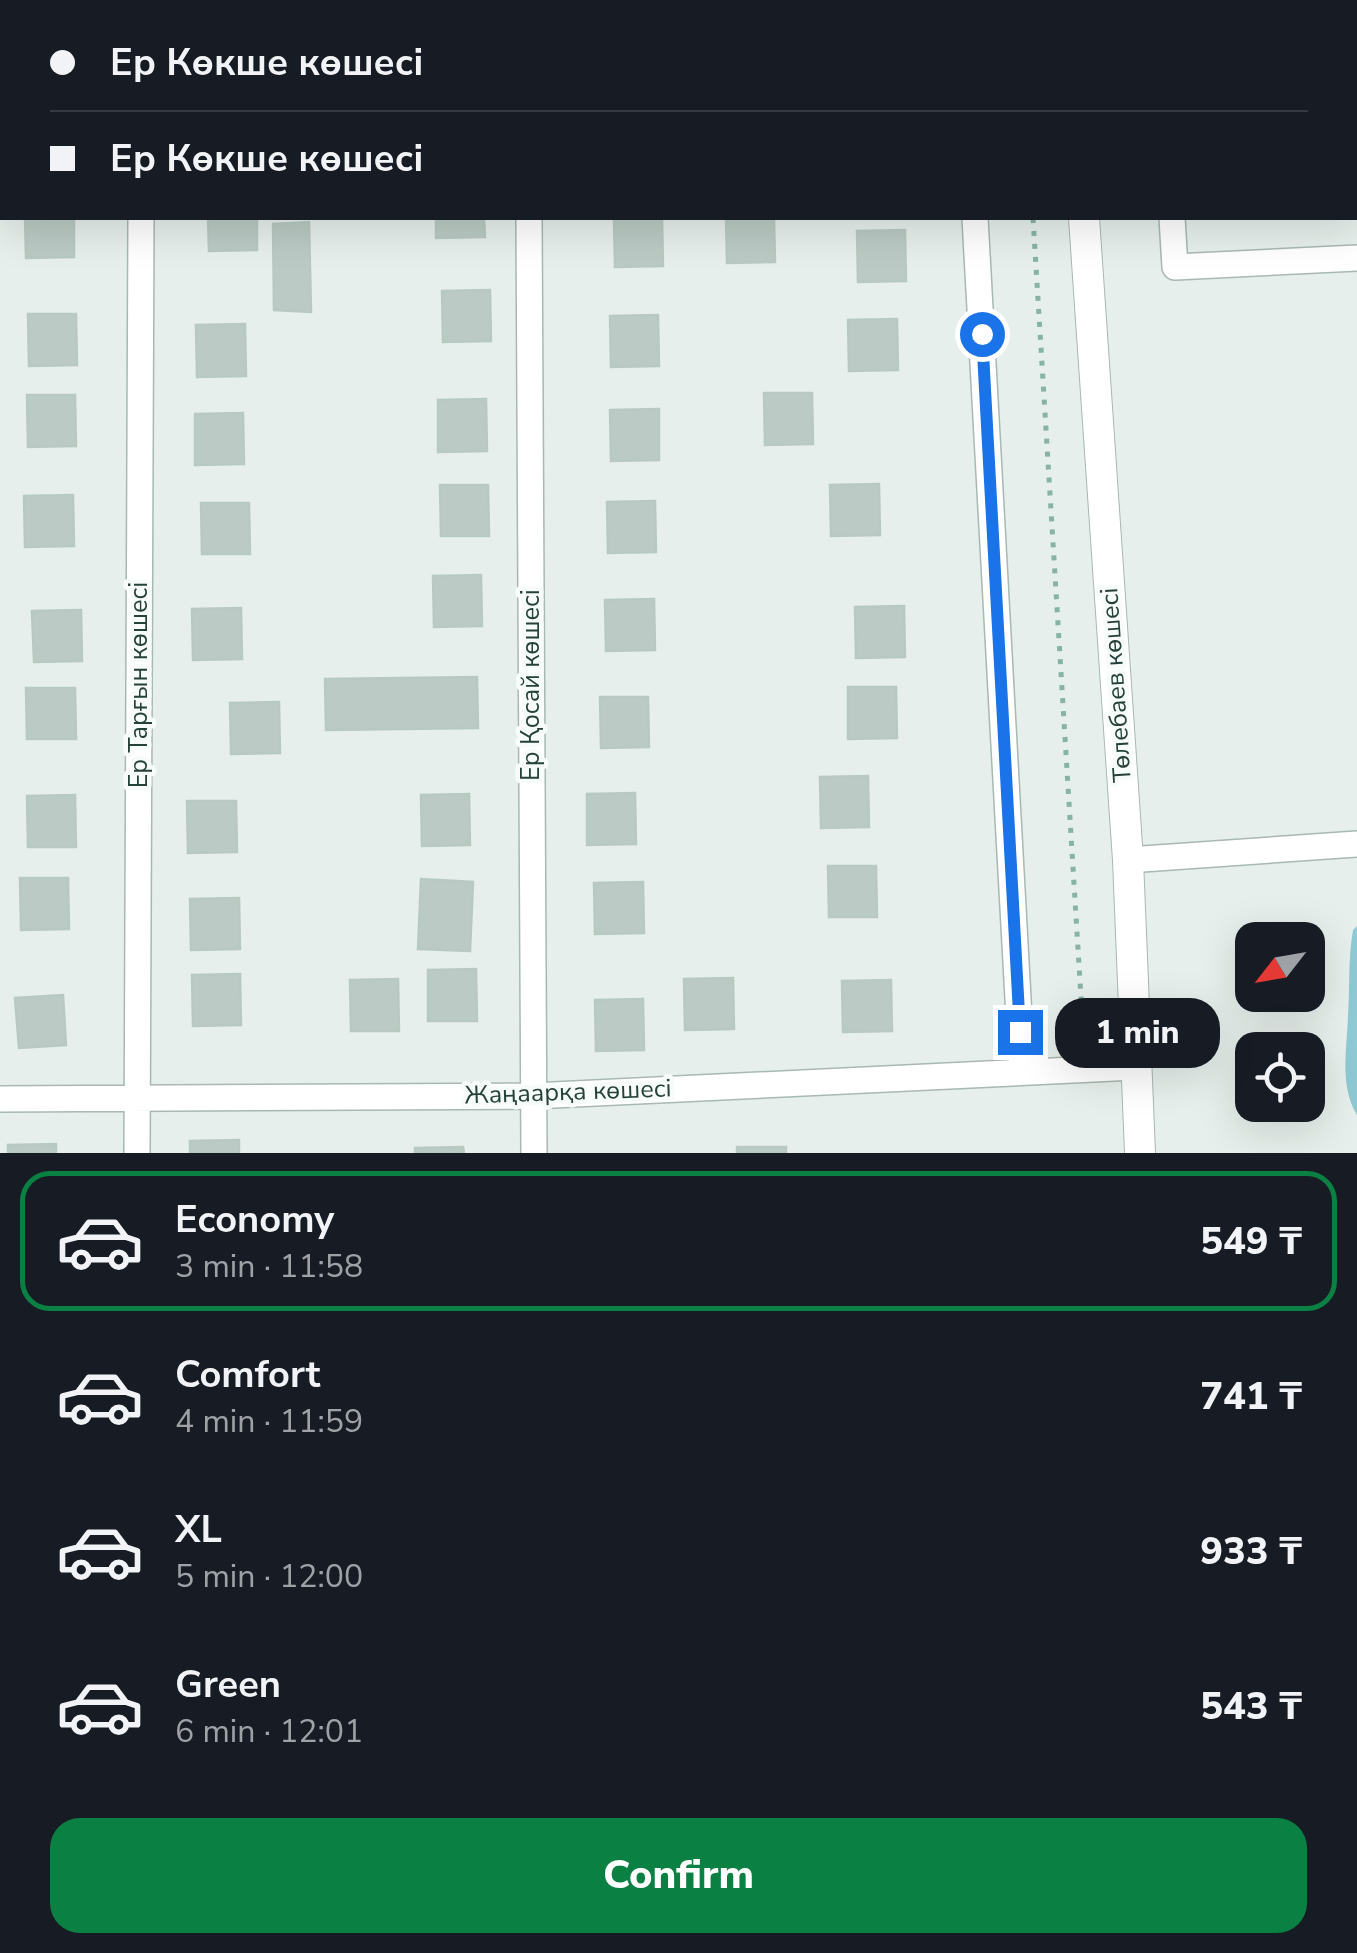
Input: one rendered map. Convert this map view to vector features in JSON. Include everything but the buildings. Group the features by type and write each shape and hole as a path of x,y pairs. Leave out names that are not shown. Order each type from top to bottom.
{"street":[{"name":"Ер Тарғын көшесі","path":"137,1153 141,220"},
{"name":"Ер Қосай көшесі","path":"529,220 534,1153"},
{"path":"975,220 1022,1070"},
{"name":"Төлебаев көшесі","path":"1084,220 1128,860 1140,1153"},
{"path":"1172,220 1175,267 1357,258"},
{"path":"1128,860 1357,844"},
{"name":"Жаңаарқа көшесі","path":"0,1098 533,1096 1135,1067"}],"path":[{"path":"1033,220 1086,1068"}],"water":[{"path":"1357,926 1357,1115 1348,1092 1345,1067 1350,951"}],"route":[{"path":"982,334 1020,1032"}]}
